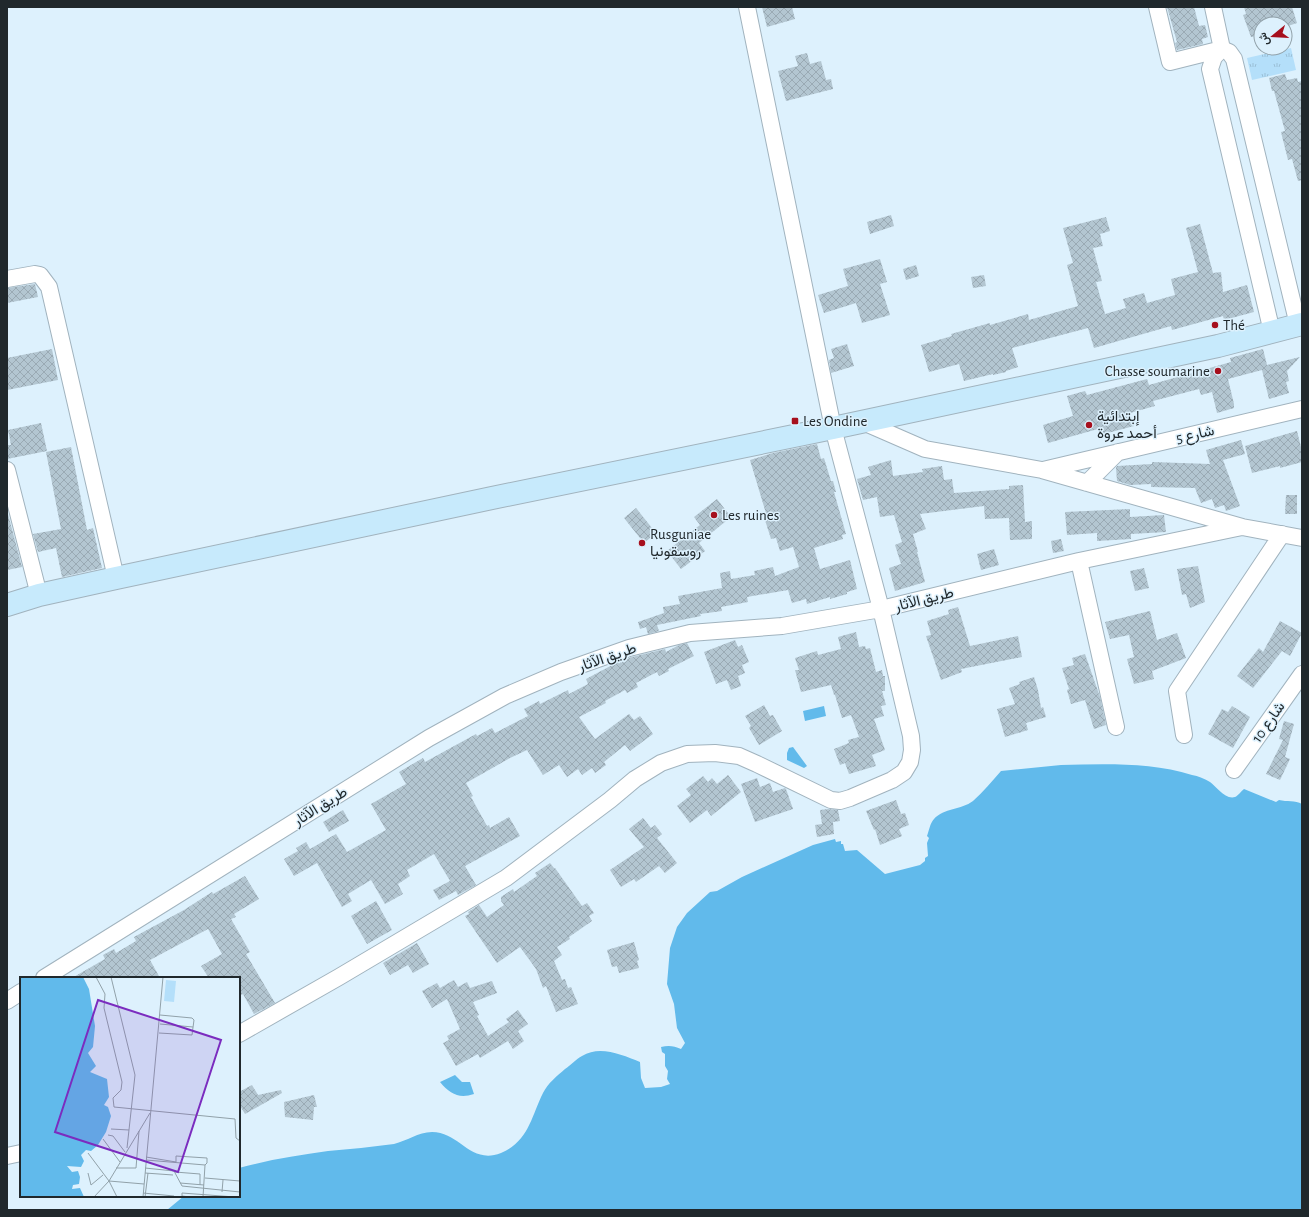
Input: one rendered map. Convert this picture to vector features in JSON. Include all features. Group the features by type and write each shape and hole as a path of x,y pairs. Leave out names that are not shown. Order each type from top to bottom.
{"main road":[{"path":"7,605 39,595 116,578 492,498 863,422 1218,346 1300,325"}],"street":[{"path":"240,1033 339,977 506,878 610,800 635,779 661,763 687,754 715,753 739,756 831,800 840,801 892,780 904,772 910,762 912,750 911,736 881,609 833,428 747,7"},
{"path":"1157,7 1170,62 1222,49 1229,52 1234,59 1300,325"},
{"path":"1213,7 1222,49"},
{"path":"1222,49 1214,57 1210,69 1272,332"},
{"path":"7,279 35,274 40,275 49,287 116,578"},
{"name":"شارع 5","path":"1042,470 1302,409"},
{"path":"863,422 926,449 1042,470 1242,527 1302,538"},
{"path":"1087,483 1118,452"},
{"path":"7,470 39,595"},
{"name":"طريق الآثار","path":"46,977 429,738 512,693 561,672 629,648 690,633 782,626 881,609 1079,561 1242,527"},
{"path":"1184,735 1177,691 1282,534"},
{"path":"1079,561 1116,727"},
{"name":"شارع 10","path":"1234,770 1302,674"},
{"path":"7,1001 20,993"},
{"path":"7,1156 20,1153"}],"green space":[{"path":"1256,56 1293,56 1296,70 1252,80 1247,58"}],"water":[{"path":"824,706 826,716 805,721 803,711"},
{"path":"793,747 807,766 804,768 787,760 789,748"},
{"path":"1094,764 1144,766 1197,776 1210,782 1224,795 1231,797 1237,796 1244,789 1276,802 1279,800 1302,804 1302,1210 167,1210 183,1197 240,1197 240,1168 306,1154 394,1144 427,1132 442,1133 473,1152 481,1155 490,1156 501,1153 518,1142 528,1128 543,1093 550,1083 582,1056 596,1051 611,1052 640,1062 641,1078 645,1088 661,1087 670,1084 667,1079 668,1071 665,1066 665,1054 662,1052 661,1047 671,1046 681,1049 685,1043 677,1028 674,1004 667,984 670,948 677,927 687,913 710,892 717,891 742,877 813,845 835,839 836,842 841,841 845,851 857,850 885,874 920,865 928,856 927,843 929,838 927,836 934,819 938,815 973,801 1001,771 1061,765"},
{"path":"455,1075 462,1082 470,1082 474,1094 459,1096 447,1090 440,1082"}],"building":[{"path":"762,7 792,7 795,19 767,27"},
{"path":"1167,7 1194,7 1199,26 1205,25 1208,37 1202,39 1203,44 1177,50 1175,43 1177,42"},
{"path":"1244,7 1292,7 1297,23 1293,24 1293,16 1253,16 1253,36 1251,37 1243,15 1246,14"},
{"path":"807,53 810,64 821,61 826,80 831,79 833,89 786,101 778,71 798,66 795,56"},
{"path":"1285,74 1287,80 1297,78 1298,82 1302,81 1302,180 1298,181 1292,159 1288,160 1281,132 1285,131 1269,78"},
{"path":"891,215 894,226 870,234 867,222"},
{"path":"1106,217 1110,231 1100,234 1103,246 1093,248 1102,281 1096,282 1105,314 1126,308 1123,299 1144,293 1147,303 1175,295 1171,279 1198,272 1186,228 1200,224 1213,273 1221,272 1223,292 1247,285 1254,312 1224,320 1223,316 1172,330 1171,326 1094,348 1088,328 1012,348 1018,367 1006,372 964,381 959,364 929,372 921,345 952,336 951,334 990,323 990,325 1028,314 1029,320 1078,306 1067,265 1073,263 1063,228"},
{"path":"880,259 887,282 880,284 890,315 862,323 856,303 824,313 818,295 848,286 843,269"},
{"path":"916,265 919,276 906,280 903,269"},
{"path":"984,275 986,286 973,288 971,277"},
{"path":"35,284 38,297 7,303 7,288"},
{"path":"847,344 854,366 831,373 829,360 834,358 831,349"},
{"path":"52,349 58,380 7,390 7,358"},
{"path":"1263,349 1267,365 1300,357 1287,371 1289,381 1286,382 1289,393 1269,399 1262,370 1228,379 1234,408 1217,413 1212,392 1201,395 1199,389 1153,401 1155,406 1130,413 1134,426 1100,435 1098,429 1048,443 1043,425 1073,416 1067,396 1085,391 1087,395 1147,379 1149,385 1231,362 1230,358"},
{"path":"41,423 47,451 7,459 7,445 11,445 8,430"},
{"path":"1297,431 1302,451 1302,462 1252,473 1245,446"},
{"path":"1241,440 1245,454 1223,460 1240,506 1226,511 1224,505 1215,508 1212,499 1201,503 1195,488 1151,487 1151,484 1130,485 1117,481 1117,466 1152,464 1152,462 1210,464 1206,450"},
{"path":"817,444 821,459 824,458 831,481 833,481 836,492 834,492 846,534 842,535 843,539 814,548 820,569 850,560 857,589 847,592 847,594 830,599 830,597 807,604 806,599 792,603 788,590 747,597 748,602 721,607 722,611 700,614 701,616 657,625 659,631 648,634 646,627 640,629 638,622 664,613 663,607 680,604 678,596 722,588 720,573 730,571 731,579 755,575 754,571 773,567 775,576 799,567 793,547 780,551 776,538 771,539 765,520 768,520 750,460 773,453"},
{"path":"71,447 87,530 93,528 102,568 62,577 56,548 38,552 33,534 61,529 46,452"},
{"path":"891,460 893,476 923,472 922,469 942,466 944,480 952,479 954,493 1009,489 1009,486 1023,485 1025,522 1032,521 1032,539 1010,540 1009,518 985,519 984,506 920,514 926,529 913,534 925,582 895,591 889,568 901,564 895,545 902,542 894,515 880,517 877,497 863,500 857,479 871,475 868,467"},
{"path":"1286,495 1297,495 1297,514 1285,514"},
{"path":"717,499 731,517 699,543 705,551 681,569 667,551 700,525 694,517"},
{"path":"636,508 656,533 644,543 624,518"},
{"path":"1130,509 1130,517 1164,515 1166,532 1131,534 1131,539 1097,541 1097,533 1067,535 1065,512"},
{"path":"7,514 22,567 7,570"},
{"path":"1061,539 1064,551 1053,553 1051,541"},
{"path":"994,549 999,565 981,570 977,554"},
{"path":"1198,566 1205,602 1190,608 1186,594 1182,595 1177,569"},
{"path":"1144,568 1149,588 1135,591 1130,571"},
{"path":"958,607 970,646 1018,636 1022,657 961,669 962,672 941,680 926,636 931,635 927,621 949,614 948,610"},
{"path":"1150,611 1157,640 1177,633 1186,658 1152,671 1154,679 1134,684 1127,659 1134,657 1129,635 1110,639 1105,622"},
{"path":"1280,621 1302,633 1290,656 1282,651 1253,688 1237,676 1259,648 1263,652"},
{"path":"856,632 859,647 865,646 866,649 870,648 876,672 882,670 883,676 885,676 885,691 882,691 886,705 881,706 884,716 874,719 885,750 872,755 876,766 849,774 845,763 840,765 834,749 849,743 848,740 859,737 851,715 842,718 831,685 801,692 795,670 799,670 795,658 817,651 818,655 841,649 838,637"},
{"path":"735,640 738,647 742,645 749,662 742,665 745,673 738,676 741,686 731,690 727,680 716,684 704,652"},
{"path":"687,643 694,656 668,669 669,671 659,676 657,672 636,683 638,687 627,693 625,690 605,701 606,703 579,717 595,739 629,714 634,720 640,716 653,734 630,751 625,745 604,762 606,765 595,773 592,768 582,775 578,769 567,777 559,765 543,775 527,750 466,783 473,796 471,797 487,826 489,825 490,828 509,817 520,836 465,866 476,885 458,895 456,891 439,900 433,890 450,881 434,854 407,870 410,876 398,884 403,894 385,904 371,880 348,894 352,901 342,907 317,863 294,876 284,859 298,851 296,848 306,842 310,849 336,834 347,852 386,830 371,804 406,784 399,772 423,758 425,762 476,734 477,736 492,728 495,733 528,716 524,709 539,701 540,704 568,690 569,694 588,684 586,679 616,663 632,657 665,649 666,652 679,645"},
{"path":"1085,654 1100,697 1106,725 1094,729 1085,700 1071,704 1067,690 1069,689 1062,668 1074,665 1072,658"},
{"path":"1034,677 1041,708 1043,707 1046,717 1026,723 1028,730 1005,737 997,709 1015,704 1009,688 1020,684 1019,682"},
{"path":"764,705 770,716 773,715 782,731 759,745 749,728 751,726 745,716"},
{"path":"1232,706 1250,717 1233,748 1208,734 1222,709 1228,712"},
{"path":"1284,721 1294,724 1285,757 1290,759 1280,780 1266,774 1283,740 1279,739"},
{"path":"728,775 741,792 711,816 707,810 690,823 677,806 691,795 686,789 703,776 708,782 712,778 717,784"},
{"path":"757,778 760,787 770,783 773,792 785,788 793,809 755,822 741,784"},
{"path":"896,800 901,814 905,813 909,825 899,829 902,836 880,845 875,829 874,830 866,811"},
{"path":"343,810 349,821 329,832 323,822"},
{"path":"820,810 838,810 840,821 833,822 834,834 817,837 815,825 822,824"},
{"path":"643,818 651,828 655,825 662,834 657,838 677,863 665,873 659,866 636,882 634,879 621,887 610,870 644,847 629,829"},
{"path":"550,863 582,906 587,903 594,913 589,916 592,921 569,937 570,939 557,947 562,955 554,961 562,980 565,979 568,988 571,987 578,1004 556,1012 546,986 543,988 536,969 520,947 497,963 465,916 469,914 468,912 479,905 487,917 504,905 501,901 501,897 513,889 514,892 537,876 535,873"},
{"path":"245,876 259,899 234,914 236,917 231,919 250,952 246,954 275,1003 254,1014 243,994 240,996 240,977 208,977 201,966 222,954 208,929 150,960 159,977 74,977 105,959 103,955 114,949 116,953 136,941 134,937 184,910 212,892 213,894"},
{"path":"376,901 392,930 367,944 351,916"},
{"path":"634,942 639,960 637,961 639,968 619,973 617,966 612,967 607,950"},
{"path":"417,943 429,964 413,973 408,965 390,975 383,963"},
{"path":"454,980 458,987 467,982 470,988 492,981 497,993 473,1002 479,1015 477,1016 488,1036 509,1022 506,1019 518,1010 528,1024 518,1031 524,1041 513,1049 508,1041 480,1058 478,1054 456,1066 443,1043 449,1040 447,1036 460,1029 447,999 432,1008 422,991 437,983 440,988"},
{"path":"252,1085 258,1095 281,1090 282,1093 245,1114 240,1106 240,1091"},
{"path":"314,1095 317,1107 314,1107 313,1120 285,1117 284,1102"}],"place":[{"name":"Thé","path":"1215,325"},
{"name":"Chasse soumarine","path":"1218,371"},
{"name":"Les Ondine","path":"795,421"},
{"name":"إبتدائية أحمد عروة","path":"1089,425"},
{"name":"Les ruines","path":"714,515"},
{"name":"Rusguniae روسقونيا","path":"642,543"}]}
